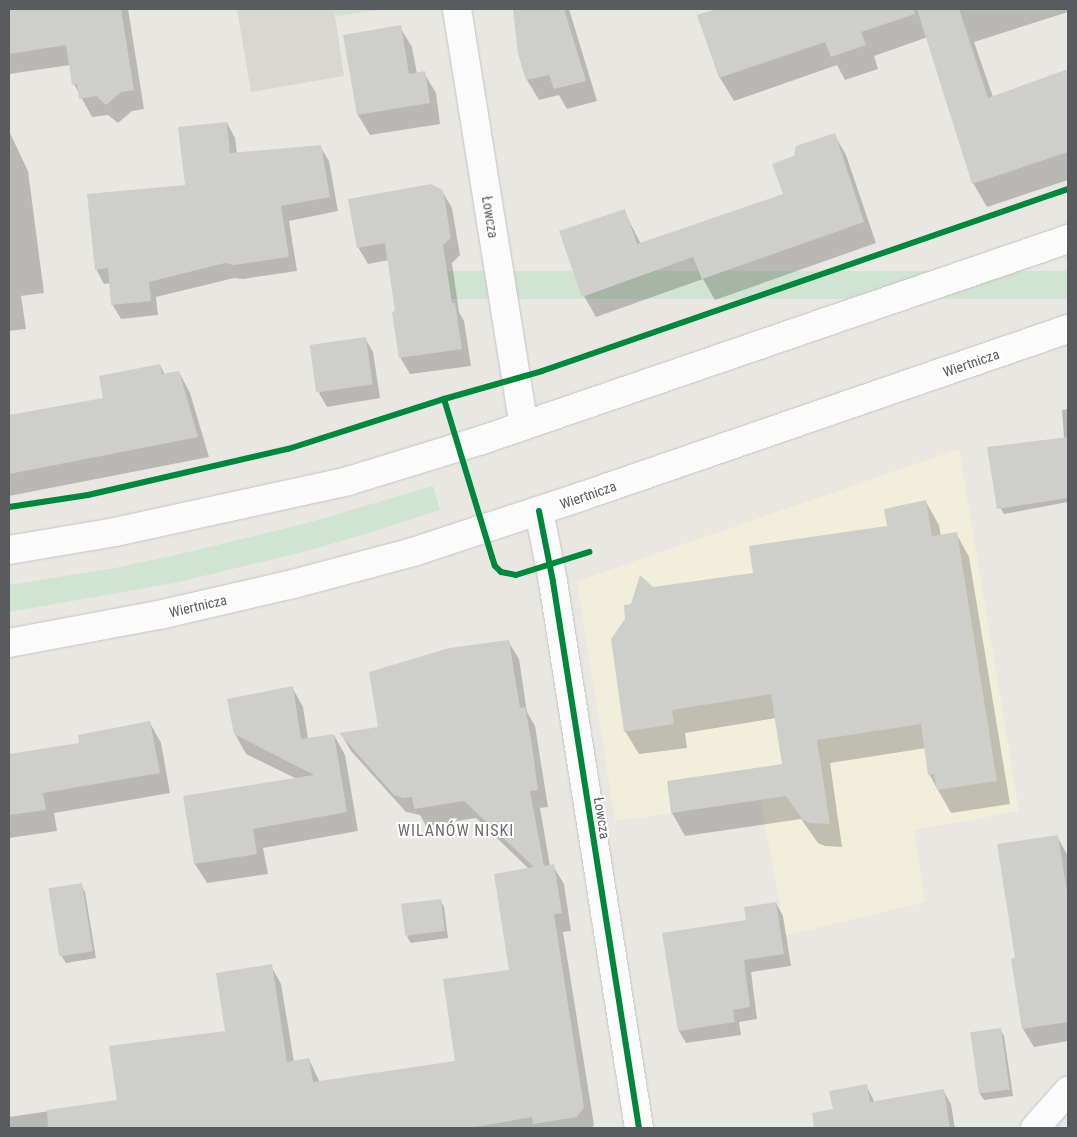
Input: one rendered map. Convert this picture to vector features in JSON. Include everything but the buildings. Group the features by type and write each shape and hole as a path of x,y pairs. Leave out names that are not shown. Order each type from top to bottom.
{"main road":[{"name":"Łowcza","path":"457,9 524,426"},
{"path":"9,550 115,532 348,480 524,426 1068,239"},
{"name":"Wiertnicza","path":"9,644 159,615 293,584 413,552 539,511 1068,329"},
{"name":"Łowcza","path":"539,511 553,582 639,1128"},
{"path":"1035,1128 1068,1091"}],"shaded area":[{"path":"237,9 334,9 344,76 251,92"},
{"path":"959,449 1019,811 914,830 925,902 786,935 760,800 615,821 577,581"}],"green space":[{"path":"334,9 385,9 336,16"},
{"path":"442,271 1068,271 1068,299 442,299"},
{"path":"433,486 440,510 311,550 174,583 9,612 9,585 115,568 189,552 307,523"}],"cycle path":[{"path":"9,507 88,495 288,449 444,399 542,371 1068,189"},
{"path":"444,399 495,566 501,572 516,575 589,552"},
{"path":"539,511 553,582 639,1128"}],"district":[{"name":"WILANÓW NISKI","path":"456,831"}]}
